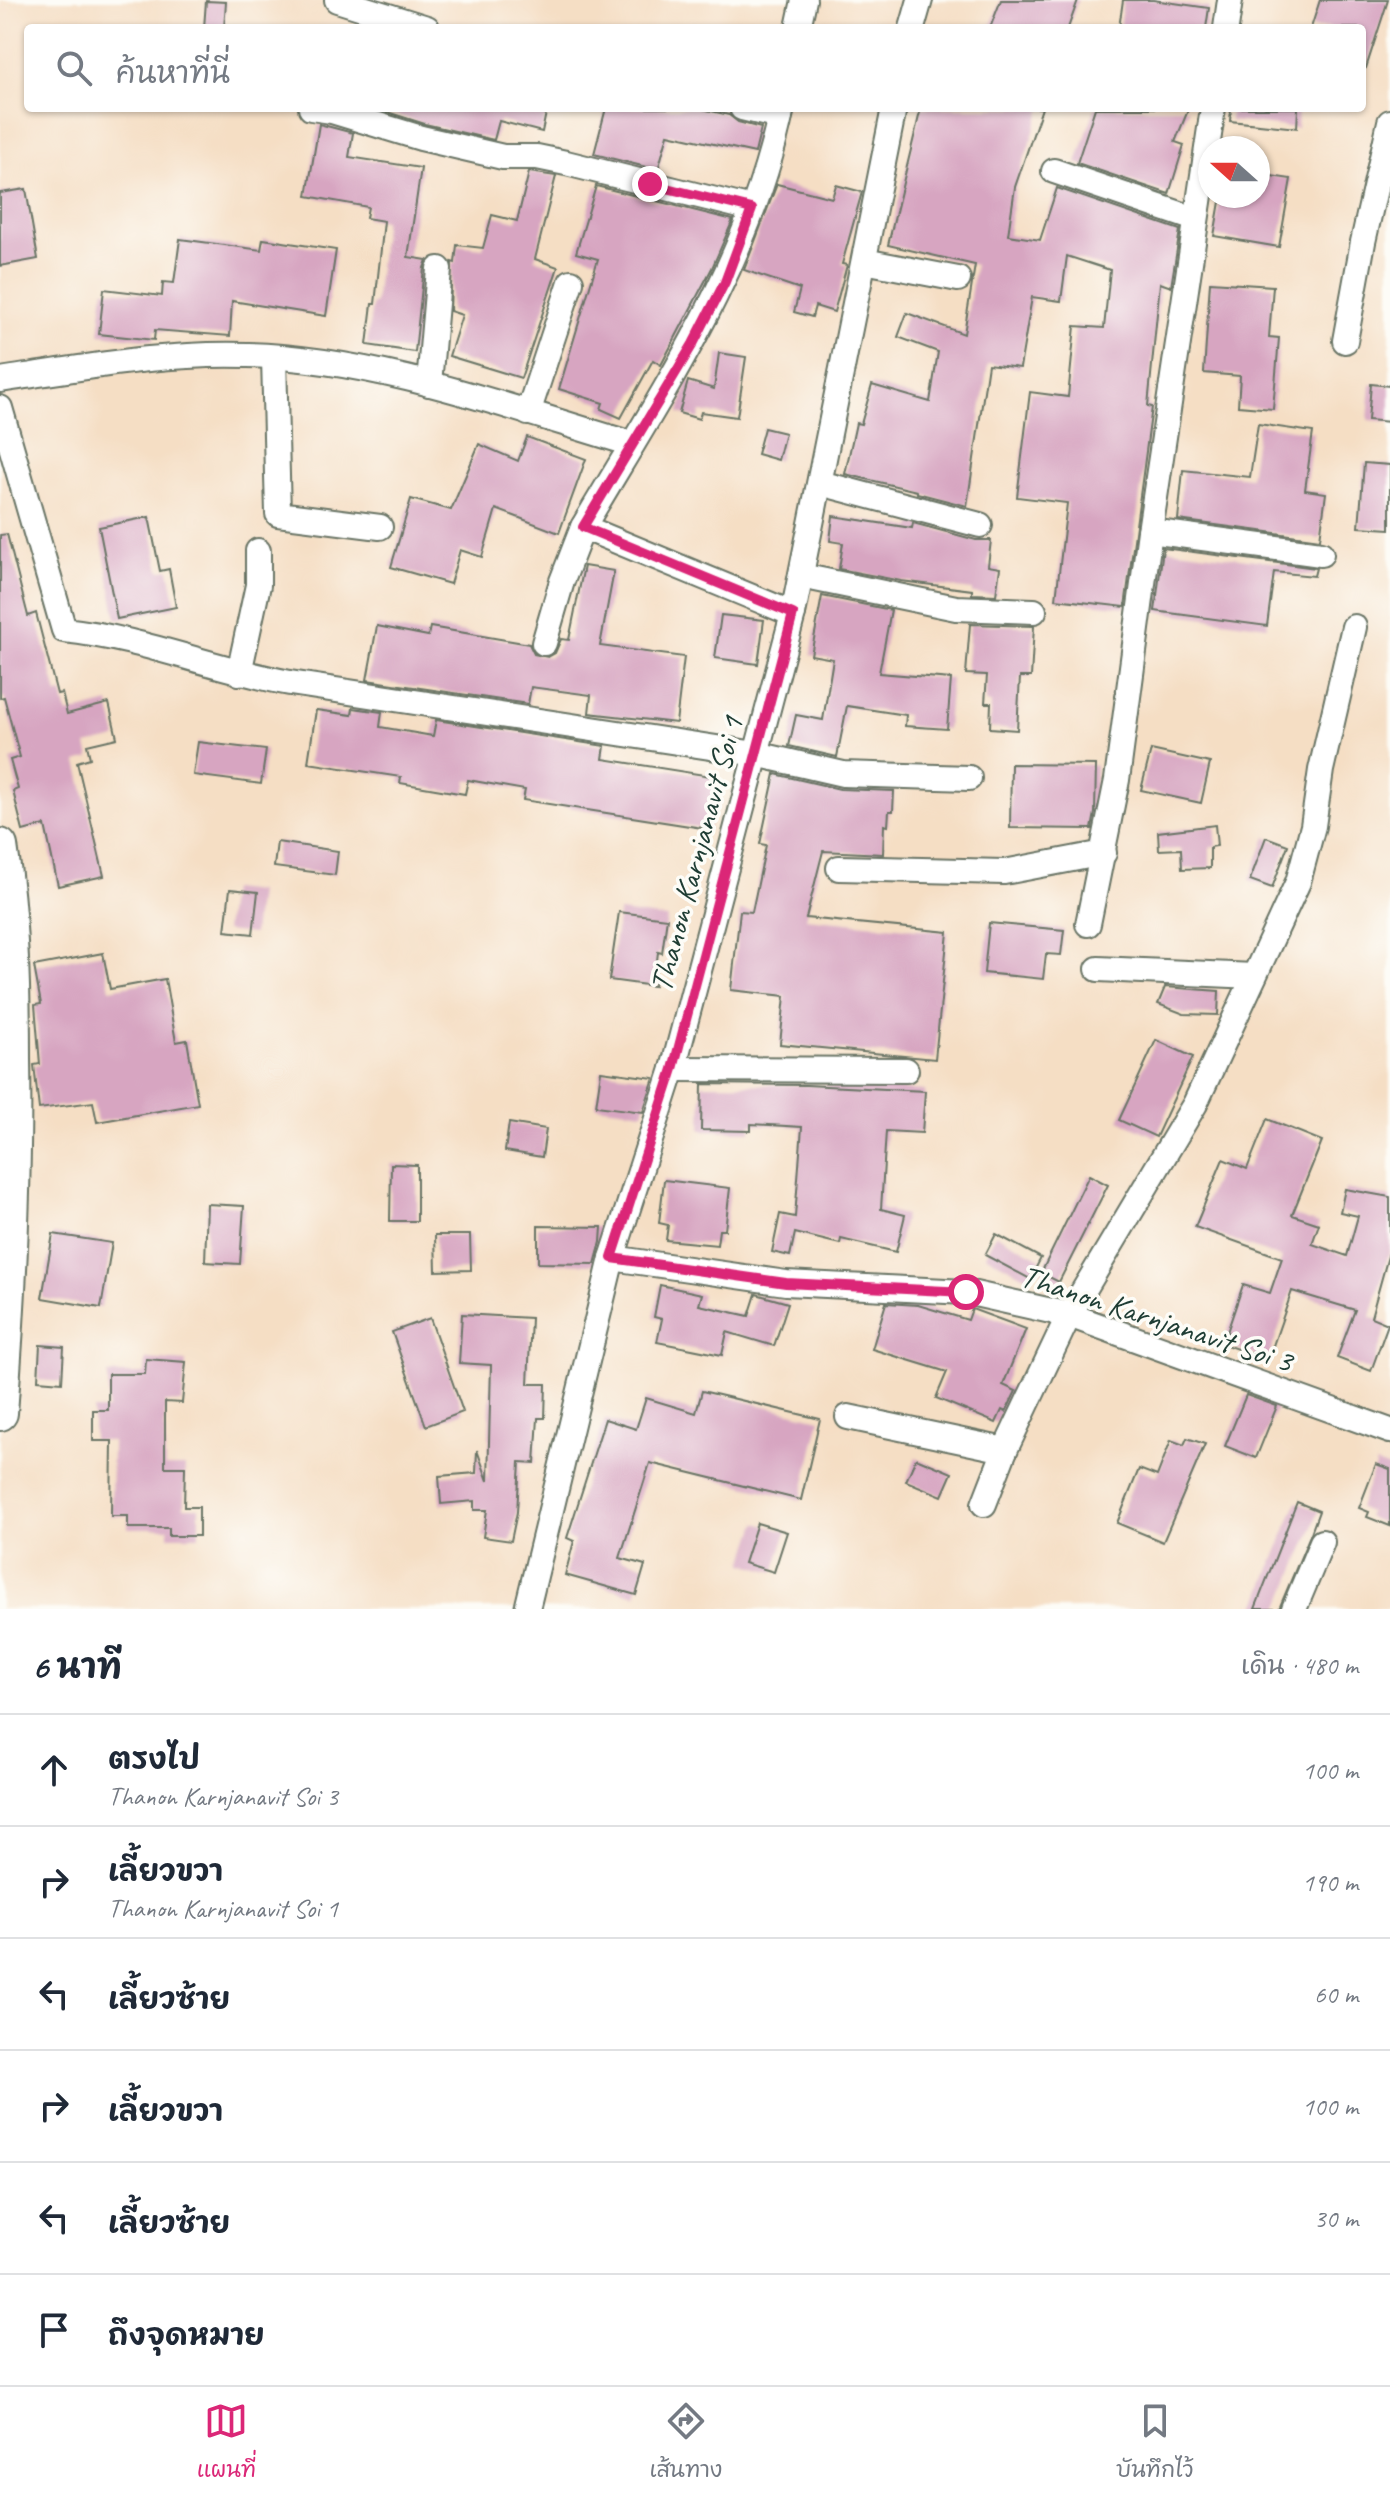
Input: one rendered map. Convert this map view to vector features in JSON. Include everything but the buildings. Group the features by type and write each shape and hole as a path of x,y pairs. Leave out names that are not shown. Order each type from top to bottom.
{"street":[{"path":"337,0 400,10 421,24"},
{"path":"799,24 804,0"},
{"path":"913,24 920,0"},
{"path":"1227,24 1230,0"},
{"path":"335,112 421,138 503,157 537,157 566,163 752,209"},
{"name":"Thanon Karnjanavit Soi 1","path":"527,1609 612,1258 673,1069 793,614 893,112"},
{"path":"1088,924 1117,780 1150,531 1212,112"},
{"path":"544,643 562,581 583,527 725,282 752,209 781,113"},
{"path":"1345,341 1390,122"},
{"path":"1054,171 1195,219"},
{"path":"864,261 958,279"},
{"path":"429,384 439,269"},
{"path":"528,413 571,282"},
{"path":"0,380 162,356 250,355 342,366 429,384 632,444"},
{"path":"274,358 278,514 380,527"},
{"path":"0,408 64,630 105,634 239,673 756,754 843,774 969,778"},
{"path":"820,483 980,525"},
{"path":"583,527 793,614"},
{"path":"1150,531 1321,554"},
{"path":"239,673 258,585 258,551"},
{"path":"801,576 956,608 1034,611"},
{"path":"984,1504 1005,1450 1069,1315 1195,1104 1298,882 1307,856 1321,770 1354,627"},
{"path":"0,846 11,942 14,1118 0,1401"},
{"path":"839,868 1004,872 1104,853"},
{"path":"1098,969 1254,976"},
{"path":"673,1069 906,1070"},
{"name":"Thanon Karnjanavit Soi 3","path":"612,1258 786,1283 966,1292 1069,1315 1390,1431"},
{"path":"848,1417 1005,1450"},
{"path":"1294,1609 1322,1542"}],"route":[{"path":"650,184 752,209 725,282 693,344 583,527 793,614 673,1069 612,1258 786,1283 966,1292"}]}
